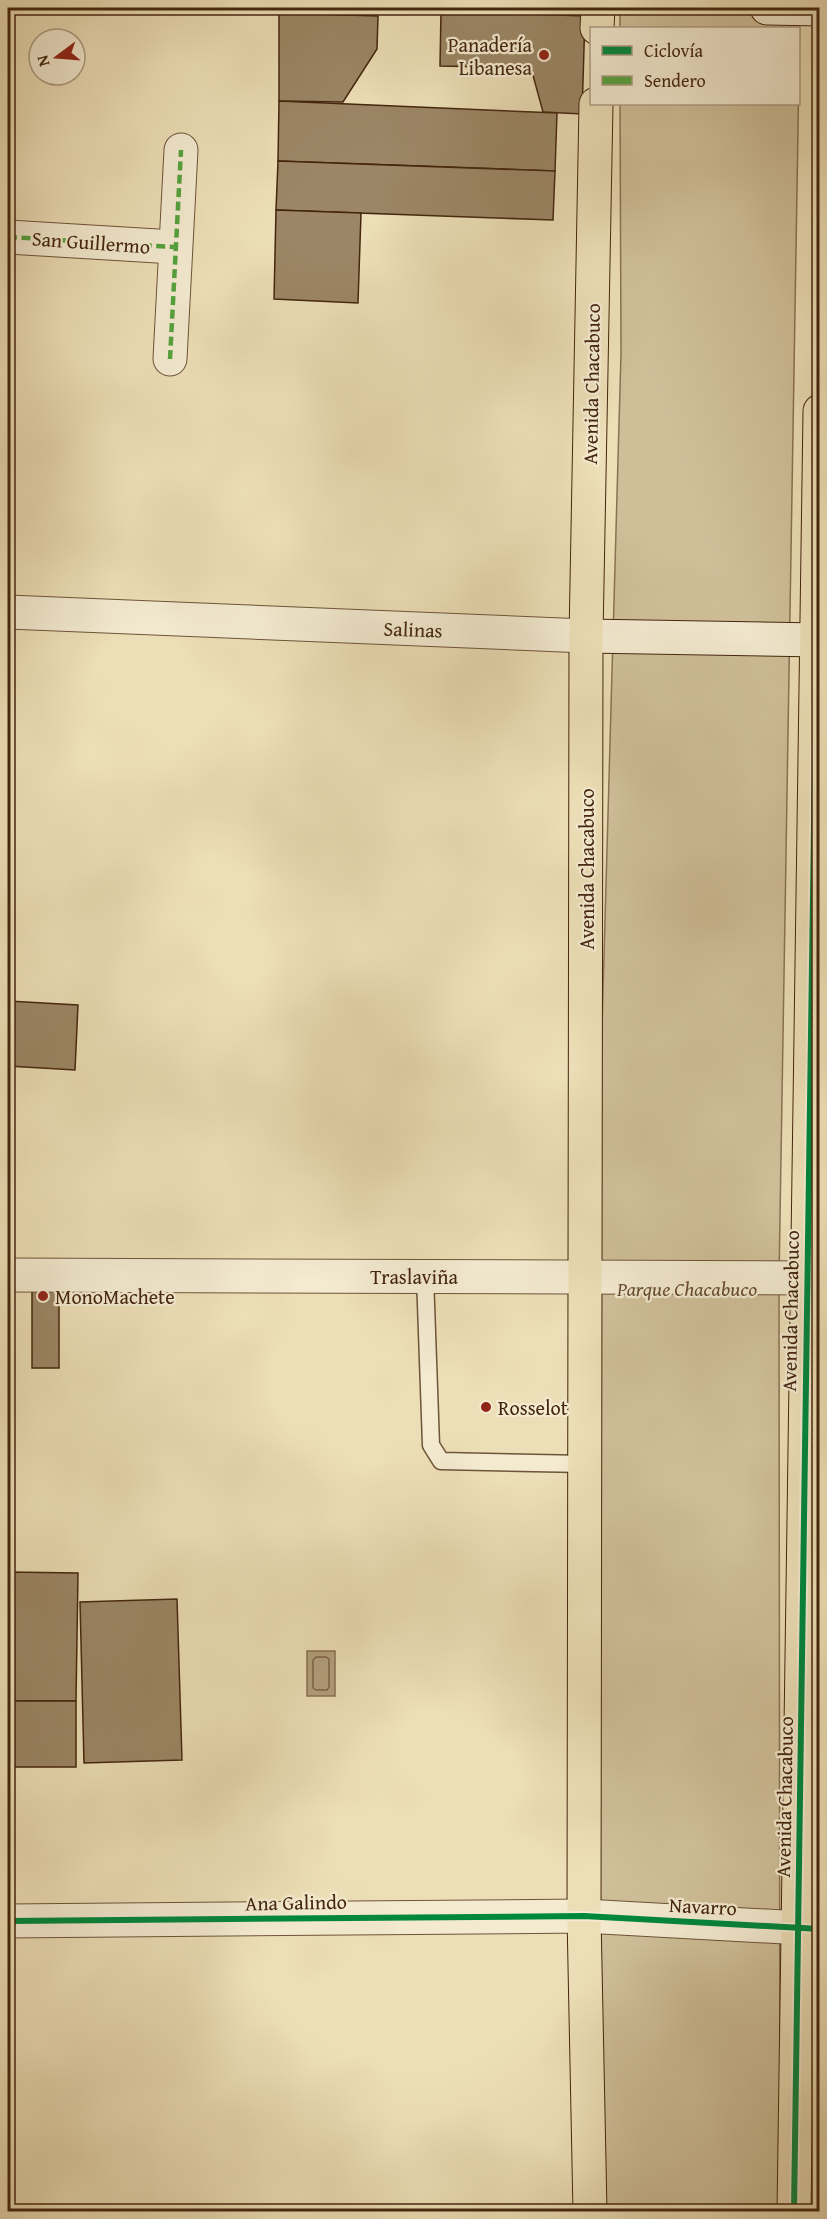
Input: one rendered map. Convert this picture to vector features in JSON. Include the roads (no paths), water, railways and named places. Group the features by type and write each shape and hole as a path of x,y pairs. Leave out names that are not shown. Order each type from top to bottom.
{"main road":[{"path":"597,27 598,8"},
{"name":"Avenida Chacabuco","path":"590,2211 584,1916 586,636 596,105"},
{"name":"Avenida Chacabuco","path":"794,2211 809,1929 819,411"}],"street":[{"path":"767,8 819,9"},
{"name":"San Guillermo","path":"170,359 174,248 181,150"},
{"name":"San Guillermo","path":"8,237 174,248"},
{"name":"Salinas","path":"8,612 586,636 818,640"},
{"name":"Traslaviña","path":"8,1275 813,1278"},
{"name":"Navarro","path":"584,1916 809,1929"},
{"name":"Ana Galindo","path":"8,1921 584,1916"}],"lane":[{"path":"425,1276 431,1444 441,1461 585,1464"}],"water":[{"path":"307,1651 335,1651 335,1696 307,1696"}],"place":[{"name":"Panadería Libanesa","path":"544,55"},
{"name":"MonoMachete","path":"43,1296"},
{"name":"Rosselot","path":"486,1407"}],"park label":[{"name":"Parque Chacabuco","path":"687,1288"}]}
